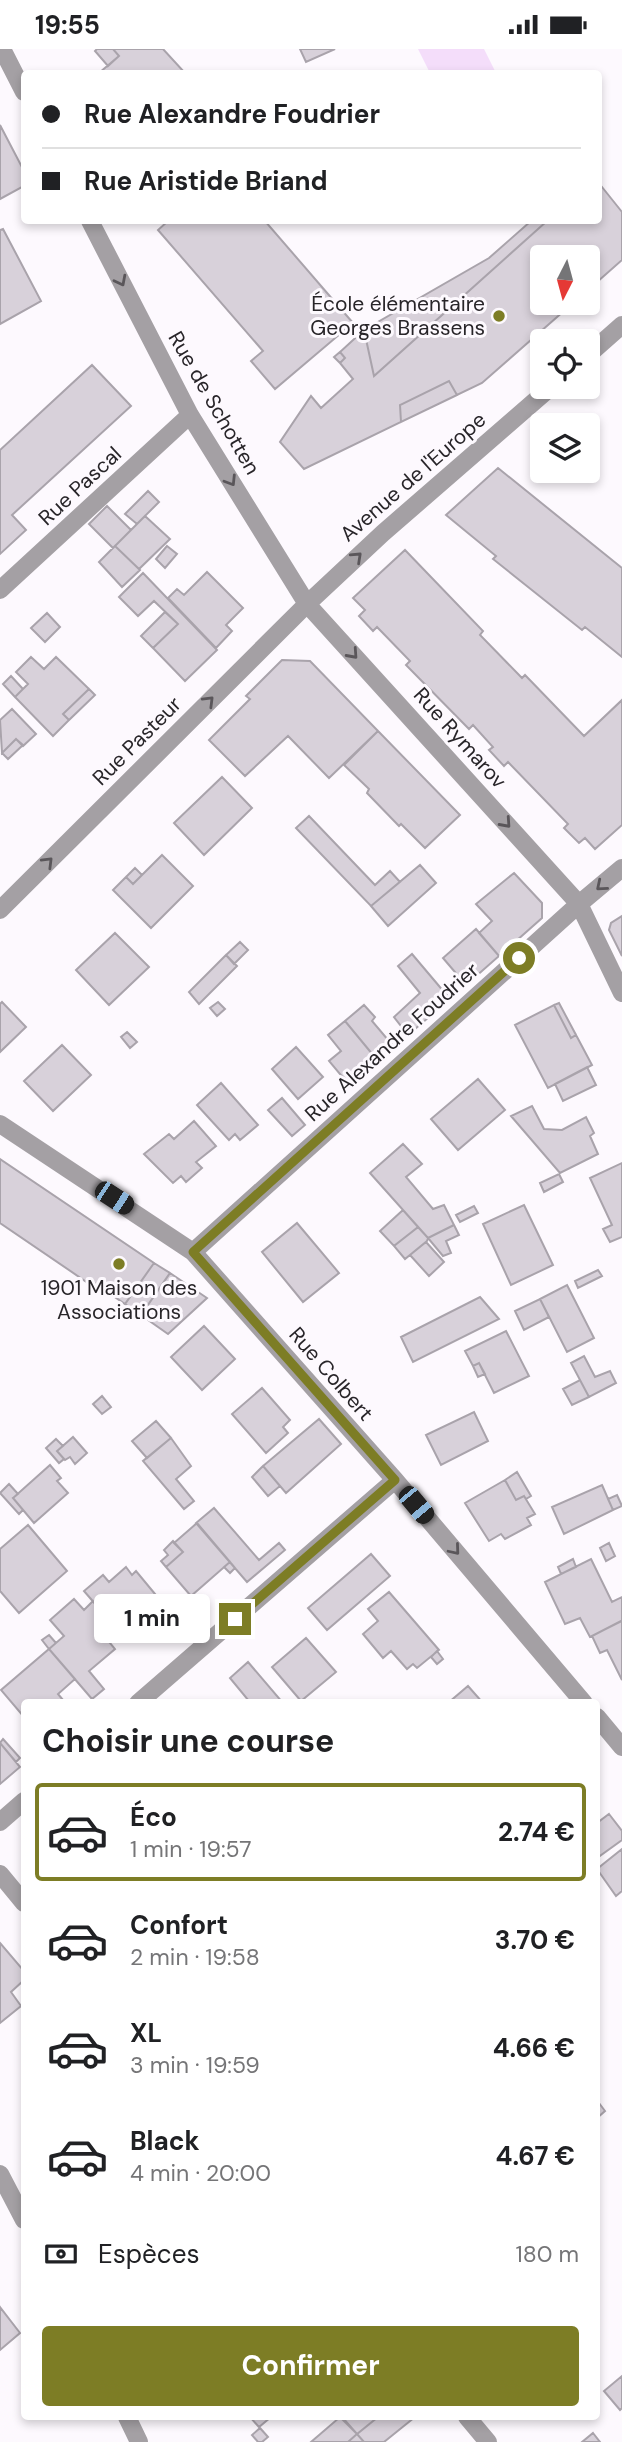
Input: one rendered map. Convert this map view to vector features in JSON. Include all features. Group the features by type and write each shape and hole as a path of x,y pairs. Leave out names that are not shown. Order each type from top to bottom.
{"street":[{"path":"2,49 21,86"},
{"name":"Rue de Schotten","path":"92,224 190,415 307,604"},
{"path":"600,344 622,325"},
{"name":"Avenue de l'Europe","path":"307,604 383,533 537,399"},
{"name":"Rue Pascal","path":"0,590 190,415"},
{"name":"Rue Rymarov","path":"307,604 579,904 622,993"},
{"name":"Rue Pasteur","path":"0,910 307,604"},
{"name":"Rue Alexandre Foudrier","path":"193,1252 622,868"},
{"name":"Rue Colbert","path":"0,1123 193,1252 395,1480 581,1699"},
{"path":"143,1699 395,1480"},
{"path":"600,1721 622,1747"},
{"path":"0,1822 21,1804"},
{"path":"0,1874 21,1899"},
{"path":"0,2173 21,2214"},
{"path":"128,2420 139,2442"},
{"path":"470,2420 488,2442"}],"shaded area":[{"path":"418,49 484,49 494,70 428,70"}],"building":[{"path":"113,49 119,56 108,66 95,51"},
{"path":"113,49 163,49 182,70 103,70 119,56"},
{"path":"300,49 335,49 306,62"},
{"path":"0,125 21,165 21,188 0,199"},
{"name":"École élémentaire Georges Brassens","path":"602,187 622,212 622,260 600,279 600,245 530,245 530,315 559,315 543,329 530,329 530,341 482,383 457,395 449,381 400,405 401,422 304,469 280,442 311,396 321,408 353,379 340,363 345,358 340,352 364,330 374,376 544,224 602,224"},
{"path":"165,224 268,224 353,323 275,389 251,361 263,351 158,230"},
{"path":"528,224 544,224 374,376 364,330 489,258"},
{"path":"3,229 41,301 0,324 0,230"},
{"path":"340,352 345,358 340,363 334,357"},
{"path":"92,365 131,406 12,515 26,530 0,554 0,450"},
{"path":"449,381 457,395 401,422 400,405"},
{"path":"498,468 622,568 622,657 585,627 582,630 493,559 496,556 446,515"},
{"path":"148,491 159,502 137,524 125,514"},
{"path":"107,506 131,530 113,548 89,524"},
{"path":"145,516 170,539 139,569 115,546"},
{"path":"115,546 140,570 122,587 99,562"},
{"path":"167,546 177,554 165,568 156,559"},
{"path":"405,550 483,631 480,635 522,678 525,675 584,736 622,700 622,825 595,849 585,838 579,843 564,828 568,824 508,762 504,766 489,750 493,747 473,725 469,729 406,665 410,661 377,627 373,631 359,616 365,610 353,598"},
{"path":"207,572 243,608 226,625 232,631 216,648 168,598 177,589 184,595"},
{"path":"143,573 217,650 185,681 153,648 178,624 154,601 138,616 119,597"},
{"path":"165,612 178,624 153,648 141,636"},
{"path":"47,613 60,627 45,642 31,628"},
{"path":"31,657 44,669 56,657 89,689 63,714 69,720 53,736 15,697 28,684 16,672"},
{"path":"282,660 310,661 378,731 329,778 288,736 245,776 209,740 250,699 246,696"},
{"path":"11,676 23,689 15,697 3,684"},
{"path":"89,689 95,695 69,720 63,714"},
{"path":"12,709 36,734 23,746 16,739 2,753 0,720"},
{"path":"378,731 460,815 425,848 401,824 399,826 367,793 369,789 344,765"},
{"path":"16,739 23,745 8,759 2,753"},
{"path":"222,777 252,808 204,855 174,823"},
{"path":"309,816 375,885 390,871 400,882 371,906 296,828"},
{"path":"162,855 193,886 151,928 113,890 126,877 133,884"},
{"path":"420,865 436,883 388,926 371,906"},
{"path":"135,868 142,875 133,884 126,877"},
{"path":"514,873 542,903 542,918 499,956 479,933 492,921 476,904"},
{"path":"622,916 622,956 609,930 611,923"},
{"path":"476,929 499,956 466,985 443,958"},
{"path":"115,933 149,967 109,1005 76,970"},
{"path":"240,942 248,950 234,964 226,955"},
{"path":"412,954 450,999 408,1035 394,1017 420,993 398,966"},
{"path":"226,955 237,966 199,1004 189,992"},
{"path":"2,1002 26,1027 0,1052 0,1004"},
{"path":"218,1002 225,1009 217,1016 210,1008"},
{"path":"559,1003 576,1035 571,1038 554,1005"},
{"path":"364,1005 375,1017 372,1021 394,1047 378,1061 345,1021"},
{"path":"554,1005 571,1038 576,1035 592,1065 548,1088 515,1025"},
{"path":"345,1021 378,1061 350,1086 329,1061 341,1051 328,1035"},
{"path":"127,1032 137,1042 130,1048 121,1037"},
{"path":"62,1045 91,1075 53,1111 24,1081"},
{"path":"296,1047 323,1077 298,1099 272,1069"},
{"path":"587,1067 596,1085 563,1101 555,1084"},
{"path":"478,1079 505,1110 458,1150 431,1119"},
{"path":"221,1083 258,1125 240,1140 235,1134 229,1140 197,1105"},
{"path":"282,1098 305,1125 292,1136 268,1110"},
{"path":"532,1106 544,1129 562,1130 586,1117 594,1133 590,1136 598,1154 560,1173 511,1116"},
{"path":"194,1121 216,1146 196,1162 202,1168 186,1182 181,1176 173,1183 144,1154 169,1134 174,1139"},
{"path":"403,1144 422,1164 406,1177 433,1209 444,1205 454,1225 428,1238 370,1173"},
{"path":"0,1159 154,1263 125,1304 90,1280 88,1283 0,1223"},
{"path":"622,1163 622,1237 610,1242 603,1229 612,1225 590,1178"},
{"path":"559,1174 563,1182 544,1192 540,1183"},
{"path":"524,1205 553,1265 511,1285 483,1224"},
{"path":"474,1206 478,1213 460,1222 456,1215"},
{"path":"403,1210 418,1227 394,1246 380,1231"},
{"path":"297,1223 339,1273 303,1302 262,1252"},
{"path":"454,1225 459,1235 446,1241 451,1253 443,1256 428,1238"},
{"path":"418,1227 428,1238 427,1241 405,1259 394,1246"},
{"path":"426,1242 444,1262 429,1276 410,1255"},
{"path":"154,1263 170,1273 141,1315 125,1304"},
{"path":"598,1270 602,1276 578,1288 575,1281"},
{"path":"170,1273 207,1298 168,1334 141,1315"},
{"path":"567,1285 594,1338 567,1352 540,1299"},
{"path":"480,1297 499,1319 413,1362 401,1337"},
{"path":"540,1299 549,1317 524,1330 515,1311"},
{"path":"204,1326 235,1359 202,1390 171,1357"},
{"path":"506,1331 529,1376 494,1393 479,1363 473,1366 465,1351"},
{"path":"584,1356 595,1377 610,1371 616,1383 589,1397 571,1363"},
{"path":"479,1363 485,1374 478,1377 473,1366"},
{"path":"580,1380 589,1397 572,1405 563,1389"},
{"path":"262,1388 290,1420 283,1427 288,1433 266,1453 232,1414"},
{"path":"102,1396 111,1407 102,1414 93,1404"},
{"path":"474,1412 488,1441 441,1465 426,1435"},
{"path":"319,1419 341,1444 286,1493 263,1466"},
{"path":"156,1421 171,1438 147,1458 132,1441"},
{"path":"73,1437 87,1453 75,1464 70,1457 65,1460 57,1451"},
{"path":"171,1438 191,1466 176,1479 194,1501 184,1509 143,1461"},
{"path":"56,1439 63,1446 57,1451 64,1459 59,1463 46,1448"},
{"path":"50,1465 61,1478 57,1481 68,1493 34,1523 13,1498"},
{"path":"263,1466 280,1486 268,1496 252,1477"},
{"path":"517,1472 531,1496 526,1499 524,1496 516,1500 505,1480"},
{"path":"505,1480 516,1500 524,1496 535,1514 527,1518 531,1525 505,1539 501,1534 489,1541 465,1503"},
{"path":"9,1484 18,1494 13,1498 23,1510 19,1514 0,1493"},
{"path":"602,1485 613,1510 564,1534 552,1507"},
{"path":"617,1495 622,1506 613,1510 608,1499"},
{"path":"214,1508 259,1560 279,1543 285,1550 247,1582 196,1523"},
{"path":"197,1523 230,1562 191,1596 166,1567 183,1552 174,1543"},
{"path":"28,1525 67,1571 19,1613 0,1591 0,1549"},
{"path":"173,1541 183,1552 166,1567 161,1561 168,1555 164,1550"},
{"path":"609,1543 615,1556 606,1561 600,1548"},
{"path":"371,1554 390,1576 327,1630 308,1608"},
{"path":"573,1559 576,1567 561,1574 558,1567"},
{"path":"591,1559 612,1602 622,1597 622,1621 590,1637 580,1618 565,1624 545,1582"},
{"path":"230,1562 235,1568 230,1573 224,1567"},
{"path":"126,1567 132,1575 136,1571 155,1594 116,1628 84,1591 103,1575 109,1582"},
{"path":"389,1592 439,1650 417,1668 413,1664 407,1669 391,1651 383,1658 363,1634 378,1621 368,1609"},
{"path":"74,1599 84,1610 93,1601 111,1623 101,1632 115,1649 89,1671 104,1689 92,1699 49,1649 64,1636 50,1620"},
{"path":"621,1621 622,1680 607,1650 600,1653 592,1636"},
{"path":"49,1635 56,1643 49,1649 42,1640"},
{"path":"306,1638 336,1672 303,1699 299,1699 272,1667"},
{"path":"49,1649 75,1679 58,1694 62,1699 21,1699 21,1713 1,1690"},
{"path":"437,1651 443,1659 437,1664 431,1657"},
{"path":"248,1662 280,1699 247,1699 230,1678"},
{"path":"468,1686 479,1699 453,1699"},
{"path":"3,1739 20,1758 16,1762 0,1743"},
{"path":"0,1743 20,1767 0,1784"},
{"path":"609,1814 622,1831 622,1840 600,1856 600,1821"},
{"path":"622,1849 622,1891 616,1896 600,1873 600,1867"},
{"path":"0,1943 21,1968 21,1983 11,1992 21,2006 0,2023"},
{"path":"0,2307 20,2333 0,2350"},
{"path":"622,2376 622,2408 620,2410 604,2391"},
{"path":"253,2420 267,2420 259,2427"},
{"path":"337,2420 343,2420 357,2434 348,2442 311,2442"},
{"path":"345,2420 374,2420 357,2434"},
{"path":"374,2420 411,2420 384,2442 364,2442 357,2434"},
{"path":"260,2428 268,2437 258,2442 252,2435"},
{"path":"593,2433 600,2442 582,2442"},
{"path":"357,2434 364,2442 348,2442"}],"place":[{"name":"École élémentaire Georges Brassens","path":"499,316"},
{"name":"1901 Maison des Associations","path":"119,1264"}],"route":[{"path":"235,1619 395,1480 193,1252 519,958"}]}
